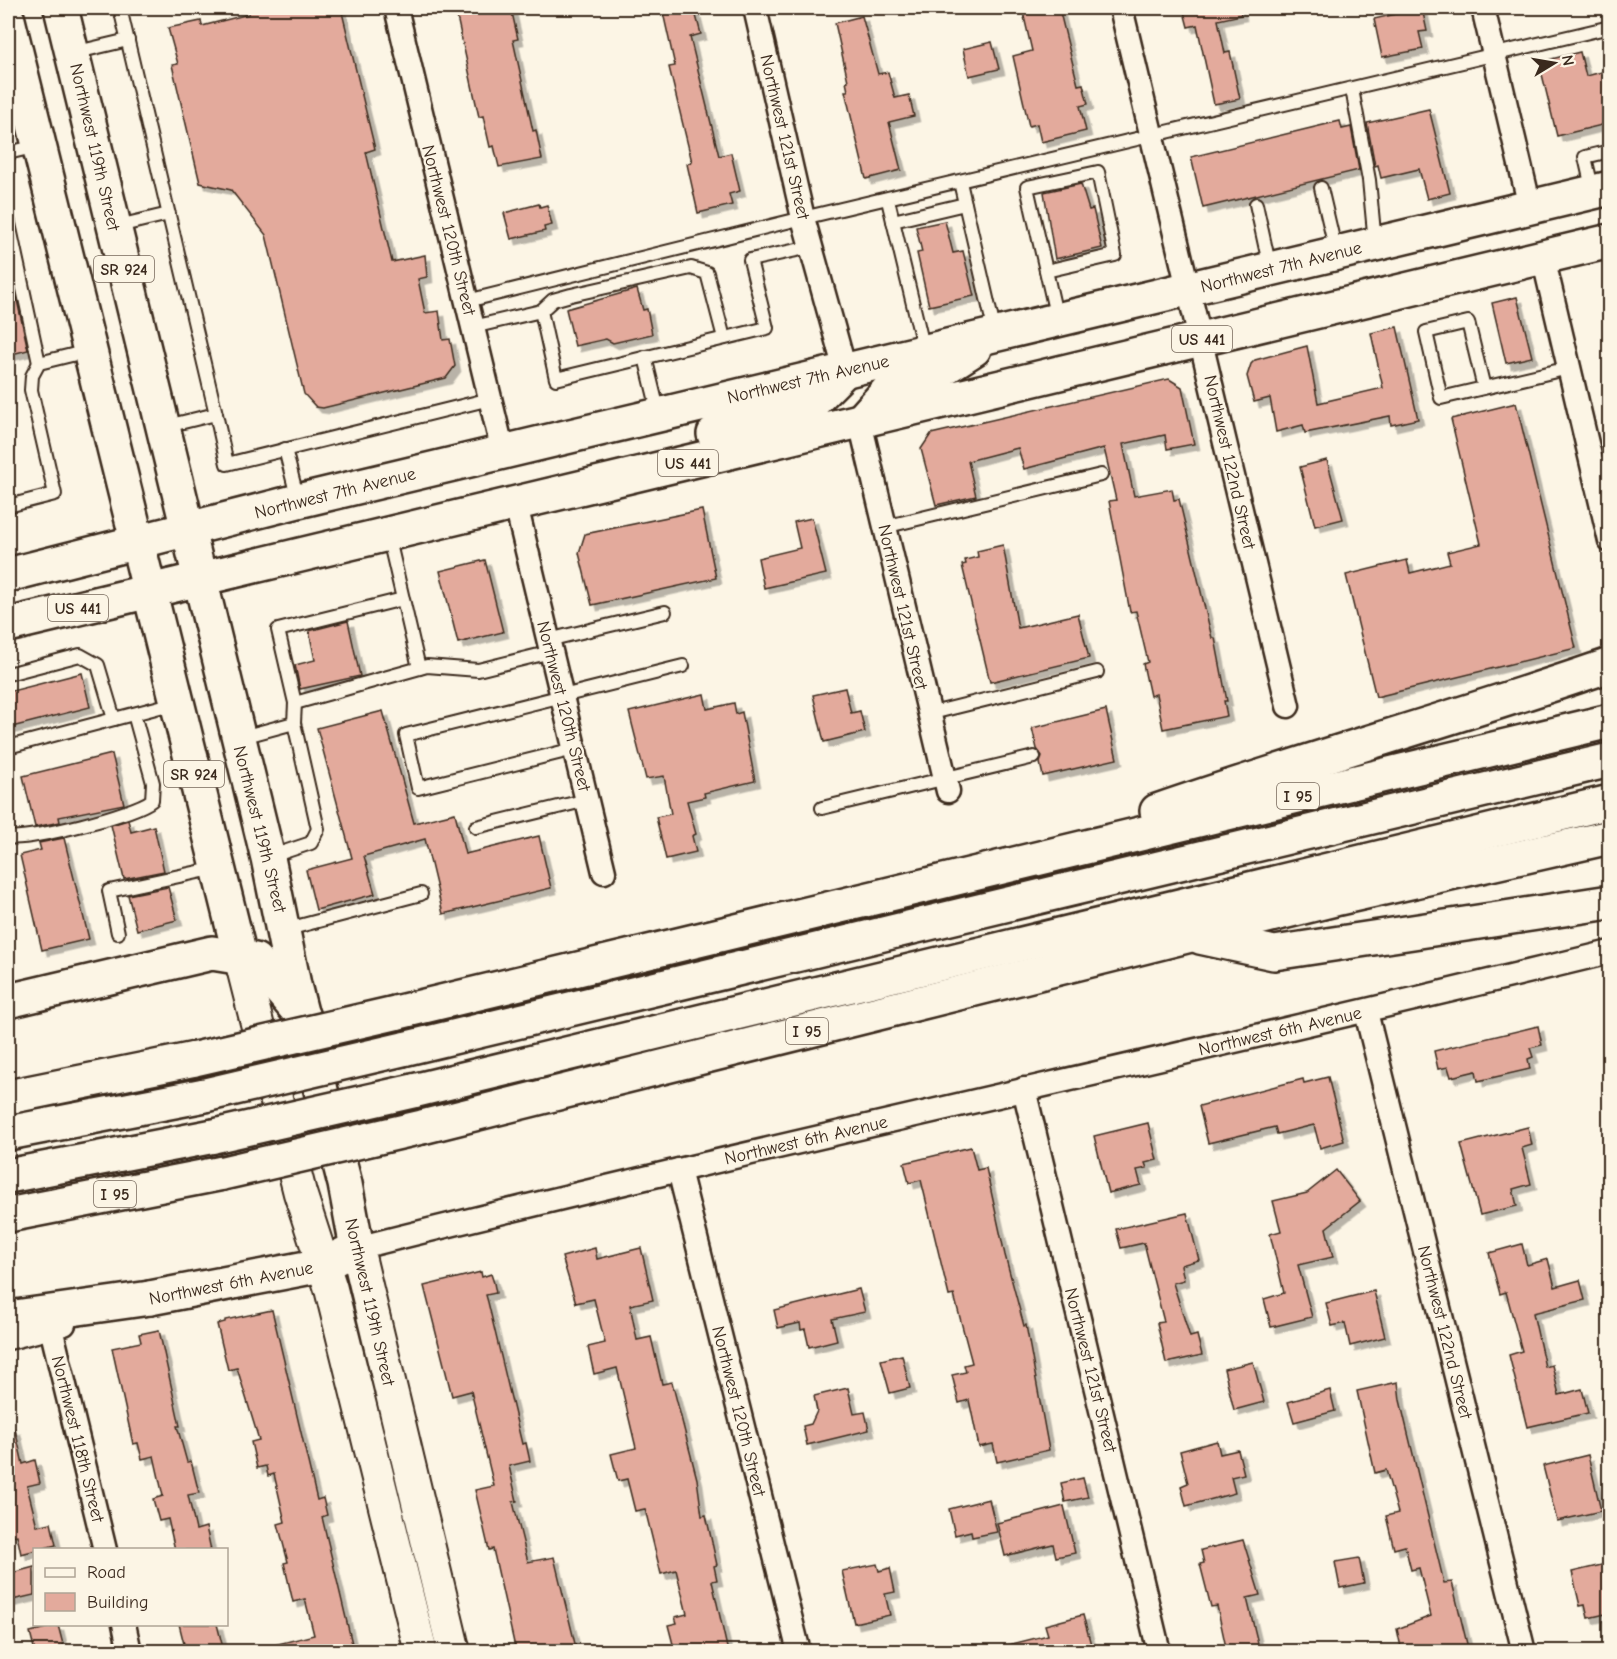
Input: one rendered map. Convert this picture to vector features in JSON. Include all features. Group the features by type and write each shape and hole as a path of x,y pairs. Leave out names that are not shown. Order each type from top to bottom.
{"main road":[{"name":"Northwest 119th Street","path":"61,8 198,580 268,858 303,1017 345,1184 357,1248 454,1652"},
{"name":"Northwest 119th Street","path":"8,20 23,150 88,351 300,1193 331,1289 421,1652"},
{"name":"Northwest 7th Avenue","path":"8,575 298,501 1601,190"},
{"path":"1530,207 1543,257"},
{"name":"US 441","path":"8,625 1610,242"},
{"path":"860,422 895,383 941,370 996,334"},
{"path":"640,475 690,440 803,412 845,370"},
{"path":"986,872 1274,770 1527,693 1610,665"},
{"name":"I 95","path":"8,1097 195,1059 395,1013 1610,721"},
{"path":"8,1133 205,1095 403,1049 1610,760"},
{"path":"8,1176 214,1136 413,1091 1610,802"},
{"name":"I 95","path":"8,1215 222,1173 422,1127 1335,899 1610,837"},
{"path":"1193,936 1274,953 1610,902"},
{"path":"8,1001 212,953 255,960 303,1017"},
{"name":"Northwest 6th Avenue","path":"150,1298 322,1265 357,1248"},
{"path":"8,1318 150,1298"}],"street":[{"name":"Northwest 120th Street","path":"396,8 503,452"},
{"name":"Northwest 121st Street","path":"755,8 803,218 845,370"},
{"name":"Northwest 122nd Street","path":"1121,8 1288,706"},
{"path":"1483,8 1530,207"},
{"path":"1543,257 1569,368 1601,464 1610,541"},
{"name":"Northwest 121st Street","path":"860,422 946,785"},
{"name":"Northwest 120th Street","path":"516,505 604,872"},
{"name":"Northwest 6th Avenue","path":"357,1248 1024,1089 1366,1012 1610,952"},
{"name":"Northwest 122nd Street","path":"1366,1012 1524,1652"},
{"name":"Northwest 121st Street","path":"1024,1089 1159,1652"},
{"name":"Northwest 120th Street","path":"678,1170 799,1652"},
{"name":"Northwest 6th Avenue","path":"8,1338 51,1328 150,1298"},
{"name":"Northwest 118th Street","path":"51,1328 105,1548"},
{"path":"124,1626 130,1652"}],"lane":[{"path":"120,8 227,464 490,399"},
{"path":"467,302 803,218 1152,138 1494,53 1610,27"},
{"path":"72,53 128,40"},
{"path":"1352,88 1368,168 1375,244"},
{"path":"1601,190 1585,157 1610,151"},
{"path":"1046,271 1115,255 1098,172 1027,187 1057,320"},
{"path":"960,182 996,334"},
{"path":"1321,188 1336,254"},
{"path":"888,200 924,351"},
{"path":"893,221 965,204"},
{"path":"1256,204 1270,270"},
{"path":"114,227 169,214"},
{"path":"8,219 39,363 30,383 55,494 8,506"},
{"path":"541,311 556,379 766,328 750,260 811,247"},
{"path":"473,327 541,311 553,300 571,295 691,268 707,273 724,338"},
{"path":"1484,388 1468,322 1425,332 1441,398 1484,388 1569,368"},
{"path":"39,363 88,351"},
{"path":"645,357 659,414"},
{"path":"162,428 216,414"},
{"path":"285,449 298,501"},
{"path":"884,527 1101,475"},
{"path":"388,535 419,668"},
{"path":"268,858 311,843 318,829 294,723 295,703 278,630 403,599"},
{"path":"295,703 427,666 478,670 665,612"},
{"path":"8,674 80,655 98,665 114,719"},
{"path":"574,748 418,788 406,735 683,666"},
{"path":"928,714 1097,672"},
{"path":"8,747 176,703"},
{"path":"8,837 39,834 114,816 145,806 152,800 153,783 134,714"},
{"path":"238,738 294,723"},
{"path":"822,808 946,785 1034,757"},
{"path":"476,827 587,800"},
{"path":"118,933 109,891 218,867"},
{"path":"284,930 421,894"}],"building":[{"path":"248,8 341,8 375,149 366,152 392,262 425,255 427,277 418,279 425,313 439,311 443,340 450,339 455,366 446,378 323,408 316,407 304,394 266,235 231,190 200,183 172,65 178,64 168,28 201,21 202,26 249,14"},
{"path":"455,8 511,8 518,39 513,40 533,131 536,130 542,159 499,167 494,146 490,147 483,116 479,117"},
{"path":"662,8 694,8 701,34 690,37 719,156 731,153 740,191 729,194 732,205 698,213 687,164 692,162 669,67 675,66"},
{"path":"1022,8 1059,8 1078,85 1083,84 1088,104 1080,106 1086,131 1041,142 1037,124 1029,126 1013,56 1032,51"},
{"path":"1183,8 1240,8 1241,15 1218,20 1225,53 1230,52 1240,99 1214,104 1197,25 1188,27"},
{"path":"1422,8 1427,31 1419,32 1423,49 1382,57 1374,19"},
{"path":"862,16 878,74 888,72 895,98 909,95 914,116 889,122 901,170 866,179 845,91 848,91 846,82 848,81 835,23"},
{"path":"992,42 999,69 969,76 963,49"},
{"path":"1580,52 1586,76 1610,70 1610,123 1557,136 1539,62"},
{"path":"1429,109 1450,193 1427,199 1419,169 1381,178 1378,165 1375,166 1367,123"},
{"path":"1340,121 1342,129 1351,127 1359,170 1203,208 1191,157"},
{"path":"1081,184 1089,210 1093,209 1102,248 1055,259 1044,192"},
{"path":"539,204 540,207 547,205 552,225 544,227 545,231 511,239 504,213"},
{"path":"945,221 953,253 963,251 974,296 929,306 917,253 922,252 916,227"},
{"path":"13,282 28,350 8,355 8,283"},
{"path":"637,289 643,310 647,309 652,334 613,343 606,339 575,346 566,309"},
{"path":"1517,297 1532,357 1506,363 1492,303"},
{"path":"1397,327 1418,419 1391,425 1390,416 1305,433 1303,425 1276,432 1270,398 1254,402 1247,376 1251,364 1255,360 1307,346 1318,403 1383,388 1371,333"},
{"path":"1169,379 1182,387 1194,444 1167,449 1165,435 1123,444 1134,496 1172,489 1174,500 1179,499 1212,638 1215,638 1227,701 1224,701 1227,716 1163,729 1156,694 1150,696 1143,664 1148,662 1136,611 1130,612 1109,501 1116,500 1104,448 1024,469 1018,448 968,461 976,496 936,505 921,449 931,434"},
{"path":"1516,403 1576,648 1376,697 1346,575 1407,560 1410,573 1450,563 1447,552 1481,544 1451,419"},
{"path":"1327,460 1343,519 1315,526 1300,467"},
{"path":"702,510 716,578 592,605 579,553 585,534"},
{"path":"812,518 826,574 764,588 758,558 800,548 794,522"},
{"path":"1003,545 1018,628 1078,614 1089,658 990,682 962,565 966,564 965,560 978,557 977,551"},
{"path":"485,560 503,632 458,643 440,571"},
{"path":"348,621 360,676 300,689 295,665 315,660 309,631"},
{"path":"82,673 90,707 8,728 8,692"},
{"path":"845,688 851,713 860,711 865,732 824,742 813,695"},
{"path":"704,694 707,709 734,703 736,714 742,712 755,781 704,793 705,797 687,801 696,834 692,836 696,852 666,859 656,817 671,814 664,776 646,779 629,712"},
{"path":"1106,710 1117,759 1043,776 1040,763 1042,756 1037,749 1032,728"},
{"path":"383,711 414,823 455,813 465,854 539,836 551,888 443,914 425,839 364,856 375,894 316,910 306,870 352,858 317,728"},
{"path":"112,754 124,804 59,817 60,822 35,827 23,776"},
{"path":"128,820 131,832 154,826 164,871 124,879 111,825"},
{"path":"64,838 89,939 42,950 20,855 41,850 39,843"},
{"path":"168,887 177,920 137,930 128,895"},
{"path":"1538,1026 1542,1045 1530,1048 1533,1057 1528,1059 1530,1069 1478,1081 1476,1071 1451,1077 1448,1067 1438,1069 1434,1051"},
{"path":"1328,1077 1344,1141 1320,1148 1314,1125 1277,1134 1275,1127 1208,1143 1199,1106 1303,1079 1304,1083"},
{"path":"1148,1123 1157,1160 1145,1163 1147,1168 1137,1170 1141,1185 1108,1193 1094,1136"},
{"path":"1528,1127 1532,1145 1522,1148 1531,1184 1513,1189 1517,1206 1480,1215 1461,1144"},
{"path":"971,1147 977,1170 986,1168 1005,1255 1024,1326 1026,1325 1049,1450 997,1462 993,1444 979,1447 969,1400 959,1403 952,1375 966,1372 964,1365 972,1363 954,1295 949,1296 921,1180 909,1183 904,1163"},
{"path":"1336,1170 1360,1201 1326,1228 1333,1257 1298,1265 1312,1317 1271,1327 1264,1299 1284,1293 1270,1234 1281,1231 1273,1201 1307,1193"},
{"path":"1187,1213 1199,1260 1181,1265 1184,1280 1173,1283 1190,1337 1197,1335 1202,1355 1166,1363 1157,1323 1164,1322 1144,1243 1121,1248 1116,1229"},
{"path":"1522,1244 1527,1265 1548,1259 1555,1287 1580,1280 1585,1300 1533,1313 1545,1367 1552,1365 1559,1395 1582,1389 1588,1413 1527,1427 1509,1355 1522,1351 1506,1292 1500,1294 1489,1253"},
{"path":"595,1248 597,1259 641,1248 653,1300 630,1305 637,1340 651,1337 662,1384 672,1382 697,1479 702,1516 706,1515 717,1565 714,1566 717,1580 712,1581 728,1652 675,1652 668,1625 677,1623 675,1617 687,1614 676,1570 661,1574 645,1509 635,1511 627,1479 618,1481 611,1454 636,1448 617,1368 594,1374 588,1347 605,1343 594,1299 576,1303 562,1257"},
{"path":"481,1272 482,1277 491,1274 494,1283 496,1293 486,1295 522,1444 526,1443 530,1461 509,1466 517,1501 513,1502 528,1562 554,1557 577,1652 516,1652 493,1549 489,1550 475,1490 494,1486 471,1391 452,1396 424,1286"},
{"path":"859,1289 865,1312 832,1319 837,1340 809,1347 805,1329 801,1330 800,1323 778,1328 774,1310"},
{"path":"1374,1291 1385,1337 1350,1346 1345,1323 1332,1326 1326,1303"},
{"path":"272,1310 317,1500 323,1498 327,1515 322,1517 354,1652 274,1652 274,1645 314,1635 305,1599 293,1602 284,1563 288,1562 278,1524 285,1522 274,1474 268,1476 266,1466 257,1468 251,1442 259,1440 237,1368 228,1370 217,1324 225,1320"},
{"path":"159,1330 180,1426 177,1426 187,1462 191,1461 199,1493 188,1495 196,1530 206,1527 211,1548 175,1548 168,1519 159,1521 153,1499 163,1496 154,1456 142,1459 138,1443 133,1444 112,1348 141,1342 139,1334"},
{"path":"902,1355 910,1388 890,1393 881,1360"},
{"path":"1253,1362 1264,1402 1234,1410 1224,1369"},
{"path":"1398,1382 1400,1400 1444,1583 1452,1582 1469,1652 1402,1652 1397,1629 1431,1616 1419,1568 1411,1570 1405,1546 1394,1549 1386,1516 1398,1513 1386,1470 1375,1473 1357,1391"},
{"path":"848,1388 854,1414 865,1412 869,1430 807,1445 803,1426 811,1424 817,1411 814,1396"},
{"path":"1330,1390 1335,1411 1294,1422 1288,1402"},
{"path":"15,1429 23,1464 35,1460 40,1483 27,1486 37,1526 51,1523 56,1545 33,1548 33,1551 21,1554 17,1535 11,1536 8,1526 8,1430"},
{"path":"1217,1441 1220,1454 1238,1450 1244,1474 1231,1477 1235,1493 1186,1506 1181,1486 1188,1483 1180,1451"},
{"path":"1588,1455 1601,1511 1557,1521 1543,1466"},
{"path":"1083,1478 1088,1497 1065,1502 1061,1483"},
{"path":"989,1499 997,1532 972,1537 971,1531 955,1535 949,1509"},
{"path":"1064,1506 1075,1553 1056,1557 1053,1544 1005,1556 997,1523"},
{"path":"1243,1540 1260,1595 1247,1598 1260,1652 1227,1652 1217,1606 1211,1607 1200,1564 1204,1563 1201,1550"},
{"path":"1359,1558 1364,1583 1340,1588 1335,1562"},
{"path":"1610,1563 1610,1613 1588,1618 1585,1605 1580,1606 1572,1572"},
{"path":"877,1564 879,1571 890,1568 895,1592 885,1594 890,1615 854,1623 842,1571"},
{"path":"33,1567 33,1595 8,1601 8,1574"},
{"path":"1083,1615 1093,1652 1009,1652 1008,1645 1048,1635 1045,1625"},
{"path":"58,1626 65,1652 35,1652 30,1632"},
{"path":"180,1626 218,1626 224,1652 186,1652"}]}
